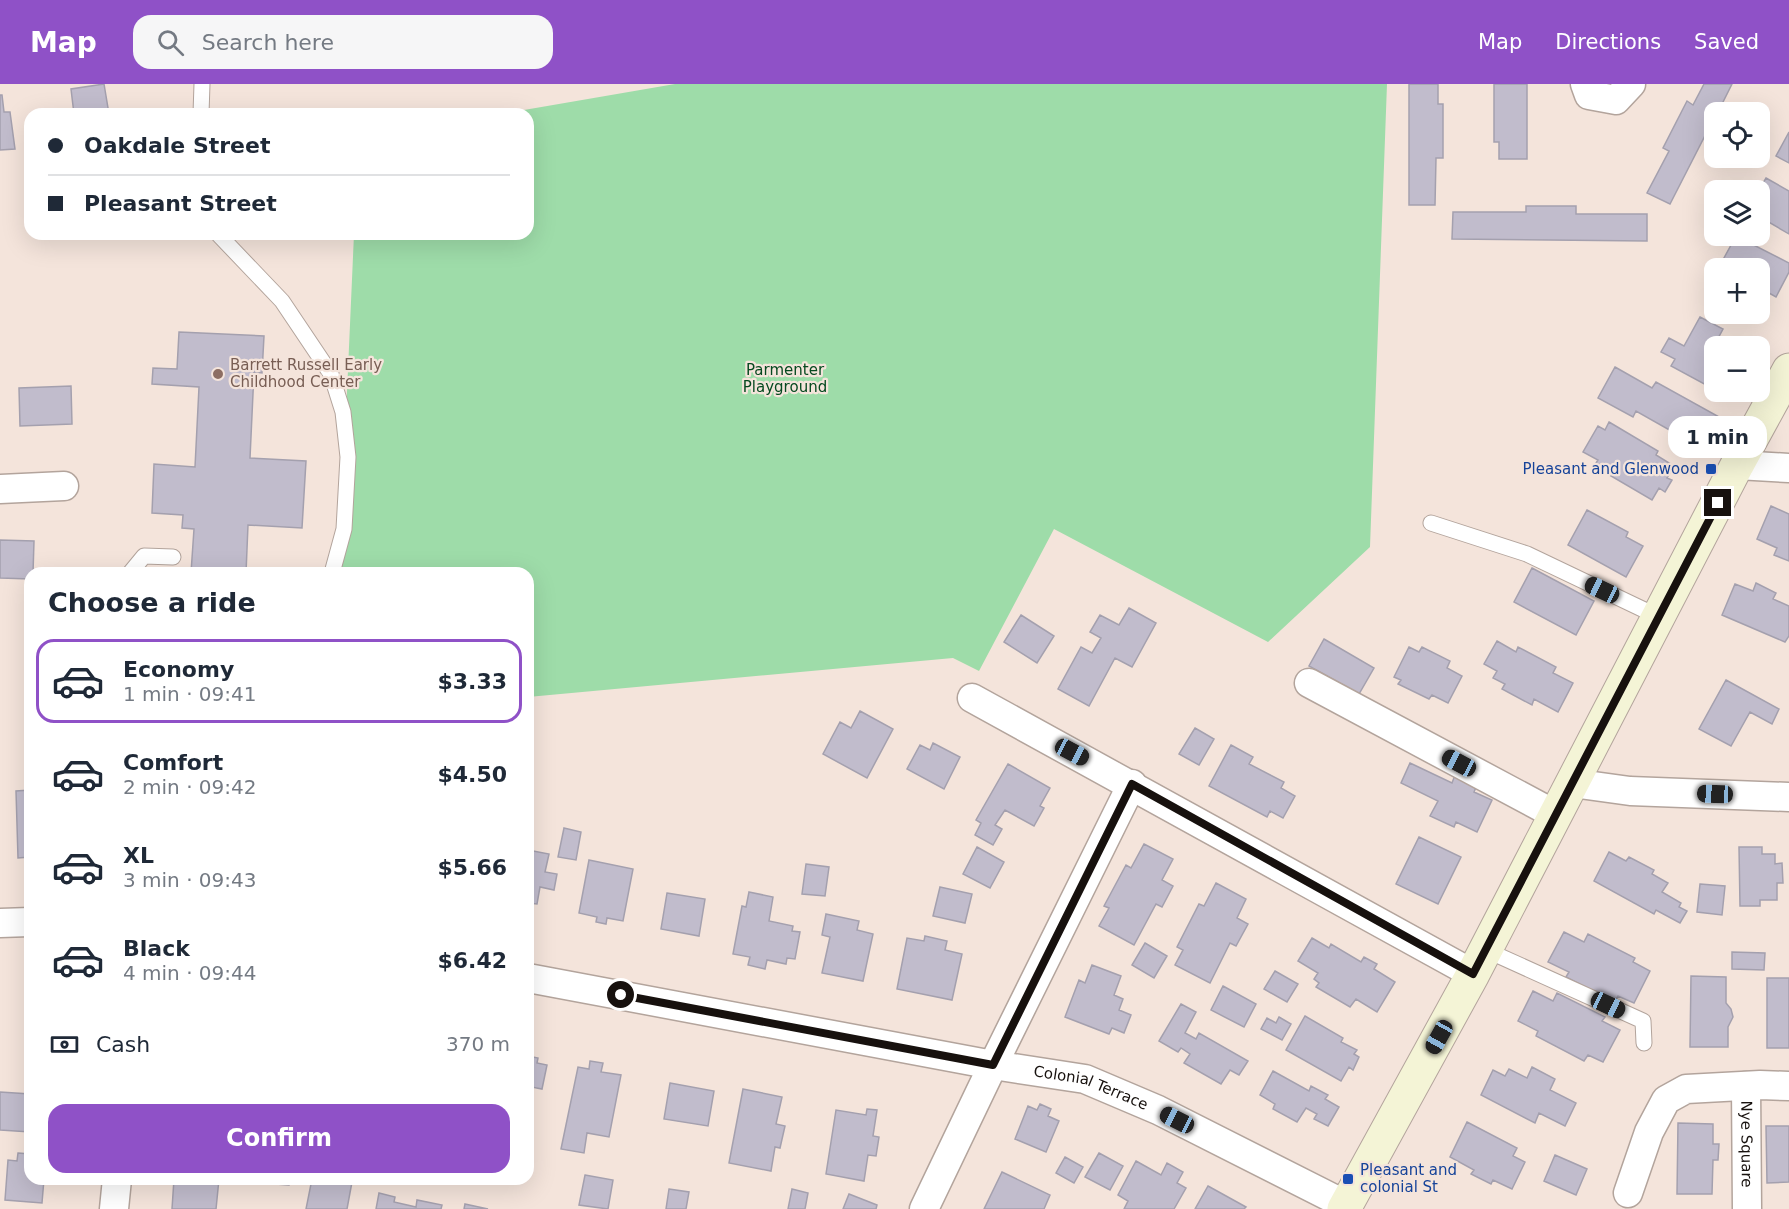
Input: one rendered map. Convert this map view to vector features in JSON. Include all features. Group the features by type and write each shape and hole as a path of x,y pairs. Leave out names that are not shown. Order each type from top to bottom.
{"main road":[{"path":"1345,1207 1480,962 1737,465 1789,370"}],"street":[{"path":"1585,84 1589,95 1616,100 1631,84"},
{"path":"1737,465 1789,468"},
{"path":"0,489 64,486"},
{"path":"1309,683 1556,815"},
{"path":"972,698 1132,784 1480,962"},
{"path":"1572,783 1630,791 1789,797"},
{"path":"924,1209 1132,784"},
{"path":"0,923 24,922"},
{"name":"Colonial Terrace","path":"534,979 993,1065 1085,1079 1158,1110 1345,1207"},
{"path":"1628,1193 1649,1132 1666,1100 1686,1089 1746,1086"},
{"name":"Nye Square","path":"1747,1209 1746,1086 1789,1086"},
{"path":"114,1209 116,1185"}],"lane":[{"path":"201,108 202,84"},
{"path":"224,240 282,301 331,374 343,412 348,457 344,530 334,567"},
{"path":"1431,523 1527,554 1659,617"},
{"path":"135,567 144,556 173,557"},
{"path":"1480,962 1643,1021 1644,1043"}],"green space":[{"name":"Parmenter Playground","path":"675,84 1387,84 1370,547 1268,642 1054,529 979,671 953,658 534,696 534,567 339,567 354,240 534,240 534,108"}],"building":[{"path":"104,84 108,108 73,108 71,89"},
{"path":"1409,84 1438,84 1438,104 1443,104 1443,158 1436,158 1435,205 1409,205"},
{"path":"1494,84 1527,84 1527,159 1499,159 1499,142 1494,142"},
{"path":"1704,84 1732,84 1723,102 1704,102 1704,138 1670,204 1647,193 1669,151 1663,148 1687,101 1693,105"},
{"path":"0,95 2,95 4,112 10,112 15,149 0,150"},
{"path":"1789,132 1789,163 1776,156"},
{"path":"1770,180 1789,191 1789,234 1770,223"},
{"path":"1526,206 1576,206 1576,214 1647,214 1647,241 1452,239 1453,212 1526,212"},
{"path":"1731,246 1756,246 1789,263 1789,272 1776,297 1770,294 1770,258 1724,258"},
{"path":"1700,317 1704,319 1704,324 1713,324 1723,329 1719,336 1704,336 1704,384 1671,366 1675,359 1661,352 1669,338 1684,346"},
{"path":"179,332 264,336 262,373 254,372 250,458 306,461 302,528 248,525 246,567 191,567 194,529 182,528 183,515 152,513 154,464 195,467 199,387 152,384 153,368 177,369"},
{"path":"1615,367 1652,388 1656,382 1721,418 1703,449 1636,411 1633,417 1598,398"},
{"path":"71,386 72,424 20,426 19,388"},
{"path":"1609,422 1658,451 1656,455 1674,466 1667,478 1672,480 1665,492 1659,488 1652,500 1594,466 1598,460 1583,452 1598,426 1605,430"},
{"path":"1771,506 1789,514 1789,561 1774,555 1777,548 1757,539"},
{"path":"1587,510 1628,532 1626,537 1643,546 1626,577 1568,545"},
{"path":"0,540 34,541 33,567 24,567 24,579 0,578"},
{"path":"1532,568 1594,601 1576,635 1514,602"},
{"path":"1756,583 1776,593 1773,599 1789,606 1789,636 1785,642 1722,615 1735,584 1753,591"},
{"path":"1129,608 1156,623 1132,667 1115,658 1089,706 1058,689 1081,647 1092,653 1101,638 1090,632 1100,615 1119,625"},
{"path":"1021,615 1054,636 1037,663 1004,642"},
{"path":"1324,639 1374,668 1359,694 1309,666"},
{"path":"1497,641 1516,652 1518,647 1556,667 1553,673 1573,683 1558,712 1534,699 1532,705 1502,689 1505,684 1493,678 1497,671 1484,664"},
{"path":"1409,647 1419,652 1422,647 1450,661 1447,668 1462,676 1448,703 1432,695 1429,699 1398,684 1401,680 1394,677"},
{"path":"1726,680 1779,709 1772,724 1750,712 1731,746 1699,729"},
{"path":"860,711 893,729 867,778 823,754 840,722 851,728"},
{"path":"1195,728 1214,739 1199,765 1179,754"},
{"path":"933,743 960,757 944,789 907,769 920,745 930,750"},
{"path":"1231,745 1253,757 1249,764 1284,782 1281,788 1295,796 1283,818 1270,811 1267,817 1209,786"},
{"path":"1410,763 1452,783 1455,775 1477,785 1474,792 1492,800 1477,832 1456,822 1454,827 1430,816 1438,801 1401,783"},
{"path":"1008,764 1050,788 1040,806 1044,808 1034,826 1005,810 995,825 1002,829 993,845 975,835 981,823 976,820"},
{"path":"24,790 24,858 18,858 16,791"},
{"path":"564,828 581,832 576,860 558,857"},
{"path":"1419,837 1461,857 1438,904 1396,884"},
{"path":"1144,844 1173,859 1162,880 1173,886 1162,907 1156,904 1134,945 1099,926 1109,908 1104,906 1126,865 1131,868"},
{"path":"977,847 1004,862 990,888 963,874"},
{"path":"1739,847 1762,847 1762,854 1775,854 1775,864 1782,863 1783,883 1777,883 1777,900 1760,900 1760,906 1740,906"},
{"path":"534,851 549,854 545,872 557,874 554,890 540,887 537,904 534,904"},
{"path":"1609,852 1626,861 1629,857 1654,870 1652,874 1668,883 1662,892 1681,903 1679,907 1687,911 1680,923 1656,910 1654,914 1594,881"},
{"path":"589,860 633,869 623,921 607,918 606,924 596,922 597,917 579,913"},
{"path":"806,864 829,867 825,896 802,894"},
{"path":"1216,883 1246,899 1237,918 1248,924 1236,946 1230,943 1210,983 1175,965 1183,950 1177,947 1199,904 1204,906"},
{"path":"1700,884 1725,886 1722,915 1697,912"},
{"path":"940,887 972,894 965,923 933,916"},
{"path":"749,892 773,897 769,921 793,926 792,931 800,932 795,959 787,958 786,964 767,960 765,969 748,965 750,957 733,954 742,906 746,907"},
{"path":"667,893 705,899 699,936 661,929"},
{"path":"826,914 859,921 857,930 873,934 863,981 822,973 830,937 822,935"},
{"path":"1564,932 1584,942 1588,934 1635,958 1633,962 1650,971 1634,1003 1618,996 1615,1002 1566,977 1569,972 1548,962"},
{"path":"925,936 947,941 945,950 962,954 952,1000 897,989 907,938 924,941"},
{"path":"1312,938 1329,948 1331,944 1361,962 1364,957 1377,964 1374,969 1395,982 1377,1012 1356,999 1350,1007 1316,987 1319,983 1314,979 1318,973 1298,961"},
{"path":"1145,943 1167,956 1154,978 1132,965"},
{"path":"1732,952 1765,953 1764,970 1732,969"},
{"path":"1092,965 1121,976 1114,995 1123,999 1119,1010 1131,1015 1124,1033 1112,1028 1109,1034 1065,1017 1079,980 1085,983"},
{"path":"1275,971 1298,984 1287,1002 1264,989"},
{"path":"1691,976 1726,977 1726,1003 1733,1017 1728,1027 1728,1047 1690,1047"},
{"path":"1767,978 1789,978 1789,1048 1767,1048"},
{"path":"1223,986 1256,1004 1244,1027 1211,1010"},
{"path":"1533,991 1553,1001 1557,993 1605,1017 1602,1021 1620,1030 1603,1062 1588,1055 1584,1061 1536,1036 1538,1031 1518,1021"},
{"path":"1181,1004 1196,1012 1185,1033 1196,1039 1199,1033 1248,1061 1239,1075 1230,1070 1221,1084 1184,1063 1190,1054 1181,1048 1178,1052 1159,1041"},
{"path":"1305,1016 1343,1038 1341,1042 1357,1050 1354,1054 1359,1057 1353,1070 1349,1067 1341,1081 1286,1050"},
{"path":"1279,1017 1291,1024 1282,1040 1261,1029 1267,1018 1276,1023"},
{"path":"534,1057 538,1058 537,1063 547,1065 542,1089 534,1087"},
{"path":"590,1061 603,1063 601,1072 621,1075 609,1137 587,1133 584,1153 561,1149 578,1067 589,1069"},
{"path":"1532,1067 1555,1079 1550,1090 1576,1103 1565,1126 1539,1113 1535,1123 1481,1095 1493,1070 1505,1076 1509,1069 1527,1078"},
{"path":"1273,1071 1309,1091 1311,1086 1328,1095 1325,1099 1339,1107 1328,1126 1314,1119 1317,1114 1306,1108 1297,1122 1273,1109 1275,1104 1260,1095"},
{"path":"670,1083 714,1091 708,1126 664,1119"},
{"path":"743,1089 782,1097 776,1124 785,1126 780,1148 775,1147 771,1171 729,1163"},
{"path":"0,1092 24,1094 24,1132 0,1130"},
{"path":"1040,1104 1051,1109 1048,1116 1059,1121 1046,1152 1015,1139 1028,1106 1037,1110"},
{"path":"867,1109 877,1110 873,1136 879,1137 876,1156 868,1155 864,1181 826,1174 836,1110 866,1115"},
{"path":"1467,1122 1517,1148 1513,1156 1525,1162 1512,1189 1493,1180 1491,1184 1471,1174 1474,1170 1450,1157"},
{"path":"1678,1123 1713,1124 1713,1144 1719,1144 1718,1160 1713,1160 1712,1194 1677,1194"},
{"path":"1766,1126 1789,1126 1789,1182 1767,1183"},
{"path":"18,1153 24,1154 24,1185 44,1185 42,1203 5,1200 8,1160 17,1161"},
{"path":"1099,1153 1123,1166 1110,1190 1085,1177"},
{"path":"1555,1155 1587,1169 1576,1195 1544,1181"},
{"path":"1065,1157 1083,1167 1074,1183 1056,1173"},
{"path":"1136,1161 1161,1175 1167,1163 1183,1172 1177,1183 1186,1188 1174,1209 1124,1209 1128,1201 1118,1195"},
{"path":"1002,1172 1050,1195 1044,1209 984,1209"},
{"path":"585,1175 613,1180 608,1209 579,1205"},
{"path":"174,1185 218,1185 216,1209 172,1209"},
{"path":"311,1185 351,1185 347,1209 306,1209"},
{"path":"1208,1186 1246,1207 1244,1209 1195,1209"},
{"path":"669,1189 689,1192 686,1209 666,1209"},
{"path":"792,1189 808,1193 805,1209 788,1209"},
{"path":"379,1193 395,1197 394,1202 416,1207 417,1200 442,1205 441,1209 376,1209"},
{"path":"849,1194 877,1205 876,1209 843,1209"},
{"path":"465,1204 488,1209 464,1209"}],"place":[{"name":"Barrett Russell Early Childhood Center","path":"218,374"},
{"name":"Pleasant and Glenwood","path":"1711,469"},
{"name":"Pleasant and colonial St","path":"1348,1179"}],"route":[{"path":"621,995 993,1065 1132,784 1473,974 1718,503"}]}
